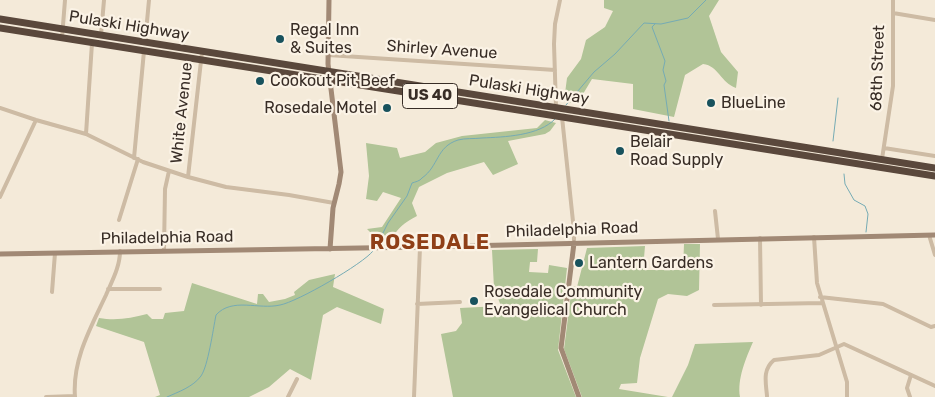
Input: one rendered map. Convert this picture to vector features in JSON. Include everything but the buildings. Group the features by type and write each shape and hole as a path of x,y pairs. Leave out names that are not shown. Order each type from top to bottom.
{"highway":[{"name":"Pulaski Highway","path":"0,20 202,52 562,117 935,176"},
{"name":"Pulaski Highway","path":"0,28 201,60 556,108 935,168"}],"main road":[{"path":"329,0 329,76 341,172 340,184 334,203 330,248"},
{"name":"Philadelphia Road","path":"0,254 377,248 932,235"},
{"path":"574,243 561,348 579,397"}],"street":[{"path":"62,38 64,0"},
{"path":"101,36 104,0"},
{"path":"145,43 149,0"},
{"path":"560,0 554,39 556,108 562,117 574,243"},
{"name":"68th Street","path":"881,167 893,86 893,0"},
{"path":"893,13 935,20"},
{"path":"86,134 92,43"},
{"path":"118,220 136,158 144,51"},
{"name":"White Avenue","path":"188,178 202,52"},
{"name":"Shirley Avenue","path":"328,55 555,70"},
{"path":"0,108 86,134 136,158 188,178 226,187 334,203"},
{"path":"0,198 36,120"},
{"path":"884,148 935,156"},
{"path":"164,250 165,189 169,172"},
{"path":"715,211 718,239"},
{"path":"932,235 935,255"},
{"path":"814,237 815,276 848,386 847,397"},
{"path":"760,238 761,305"},
{"path":"414,397 420,247"},
{"path":"46,397 75,397 75,378 80,354 119,264 120,251"},
{"path":"52,292 55,253"},
{"path":"108,289 160,289"},
{"path":"820,297 883,304 931,327 935,326"},
{"path":"417,304 460,302"},
{"path":"714,305 822,304"},
{"path":"767,396 766,371 769,364 774,360 819,355 844,344 935,386"},
{"path":"910,397 907,386 911,375"},
{"path":"288,397 297,379"}],"green space":[{"path":"604,0 719,0 709,16 721,52 738,72 736,88 726,82 713,68 703,64 685,75 674,117 633,109 633,84 592,79 577,104 564,101 567,78 581,59 586,40 605,27 613,11 604,8"},
{"path":"545,120 556,123 545,134 508,141 518,164 493,175 484,162 447,173 419,187 412,203 417,216 401,226 391,241 374,241 372,234 367,229 382,227 401,198 383,192 377,201 366,199 369,176 366,143 397,148 400,158 425,152 436,143 462,136 537,128"},
{"path":"684,244 700,244 699,290 687,296 668,294 658,299 640,358 637,383 621,384 619,389 668,397 582,397 564,349 572,286 577,287 587,248 645,246 643,270 683,270"},
{"path":"538,249 537,262 530,262 529,272 548,273 549,265 567,268 558,350 576,397 453,397 441,334 456,331 462,323 460,308 501,306 494,288 492,250"},
{"path":"335,274 333,287 384,309 381,324 337,307 323,315 311,380 290,369 269,387 249,397 155,397 160,395 144,342 96,326 99,318 124,319 147,314 152,319 163,319 165,313 184,311 192,283 257,304 258,294 263,294 269,302 285,299 295,295 294,292 309,280"},
{"path":"753,342 741,376 740,397 672,397 688,365 695,344"}],"waterway":[{"path":"566,105 594,72 615,54 644,23 661,24 688,18 706,0"},
{"path":"655,24 652,27 665,61 663,70 666,81 664,85 669,121"},
{"path":"833,141 838,98"},
{"path":"377,245 388,223 407,196 412,183 420,180 428,173 445,147 458,140 511,136 531,132 548,125 555,119"},
{"path":"844,174 845,184 854,200 865,206 868,214 866,232"},
{"path":"167,397 190,386 201,376 208,356 216,315 222,310 238,305 272,306 288,302 344,273 373,251"}],"place":[{"name":"Regal Inn & Suites","path":"280,39"},
{"name":"Cookout Pit Beef","path":"260,81"},
{"name":"BlueLine","path":"711,103"},
{"name":"Rosedale Motel","path":"387,108"},
{"name":"Belair Road Supply","path":"620,151"},
{"name":"Lantern Gardens","path":"579,263"},
{"name":"Rosedale Community Evangelical Church","path":"474,301"}],"district":[{"name":"ROSEDALE","path":"430,243"}]}
